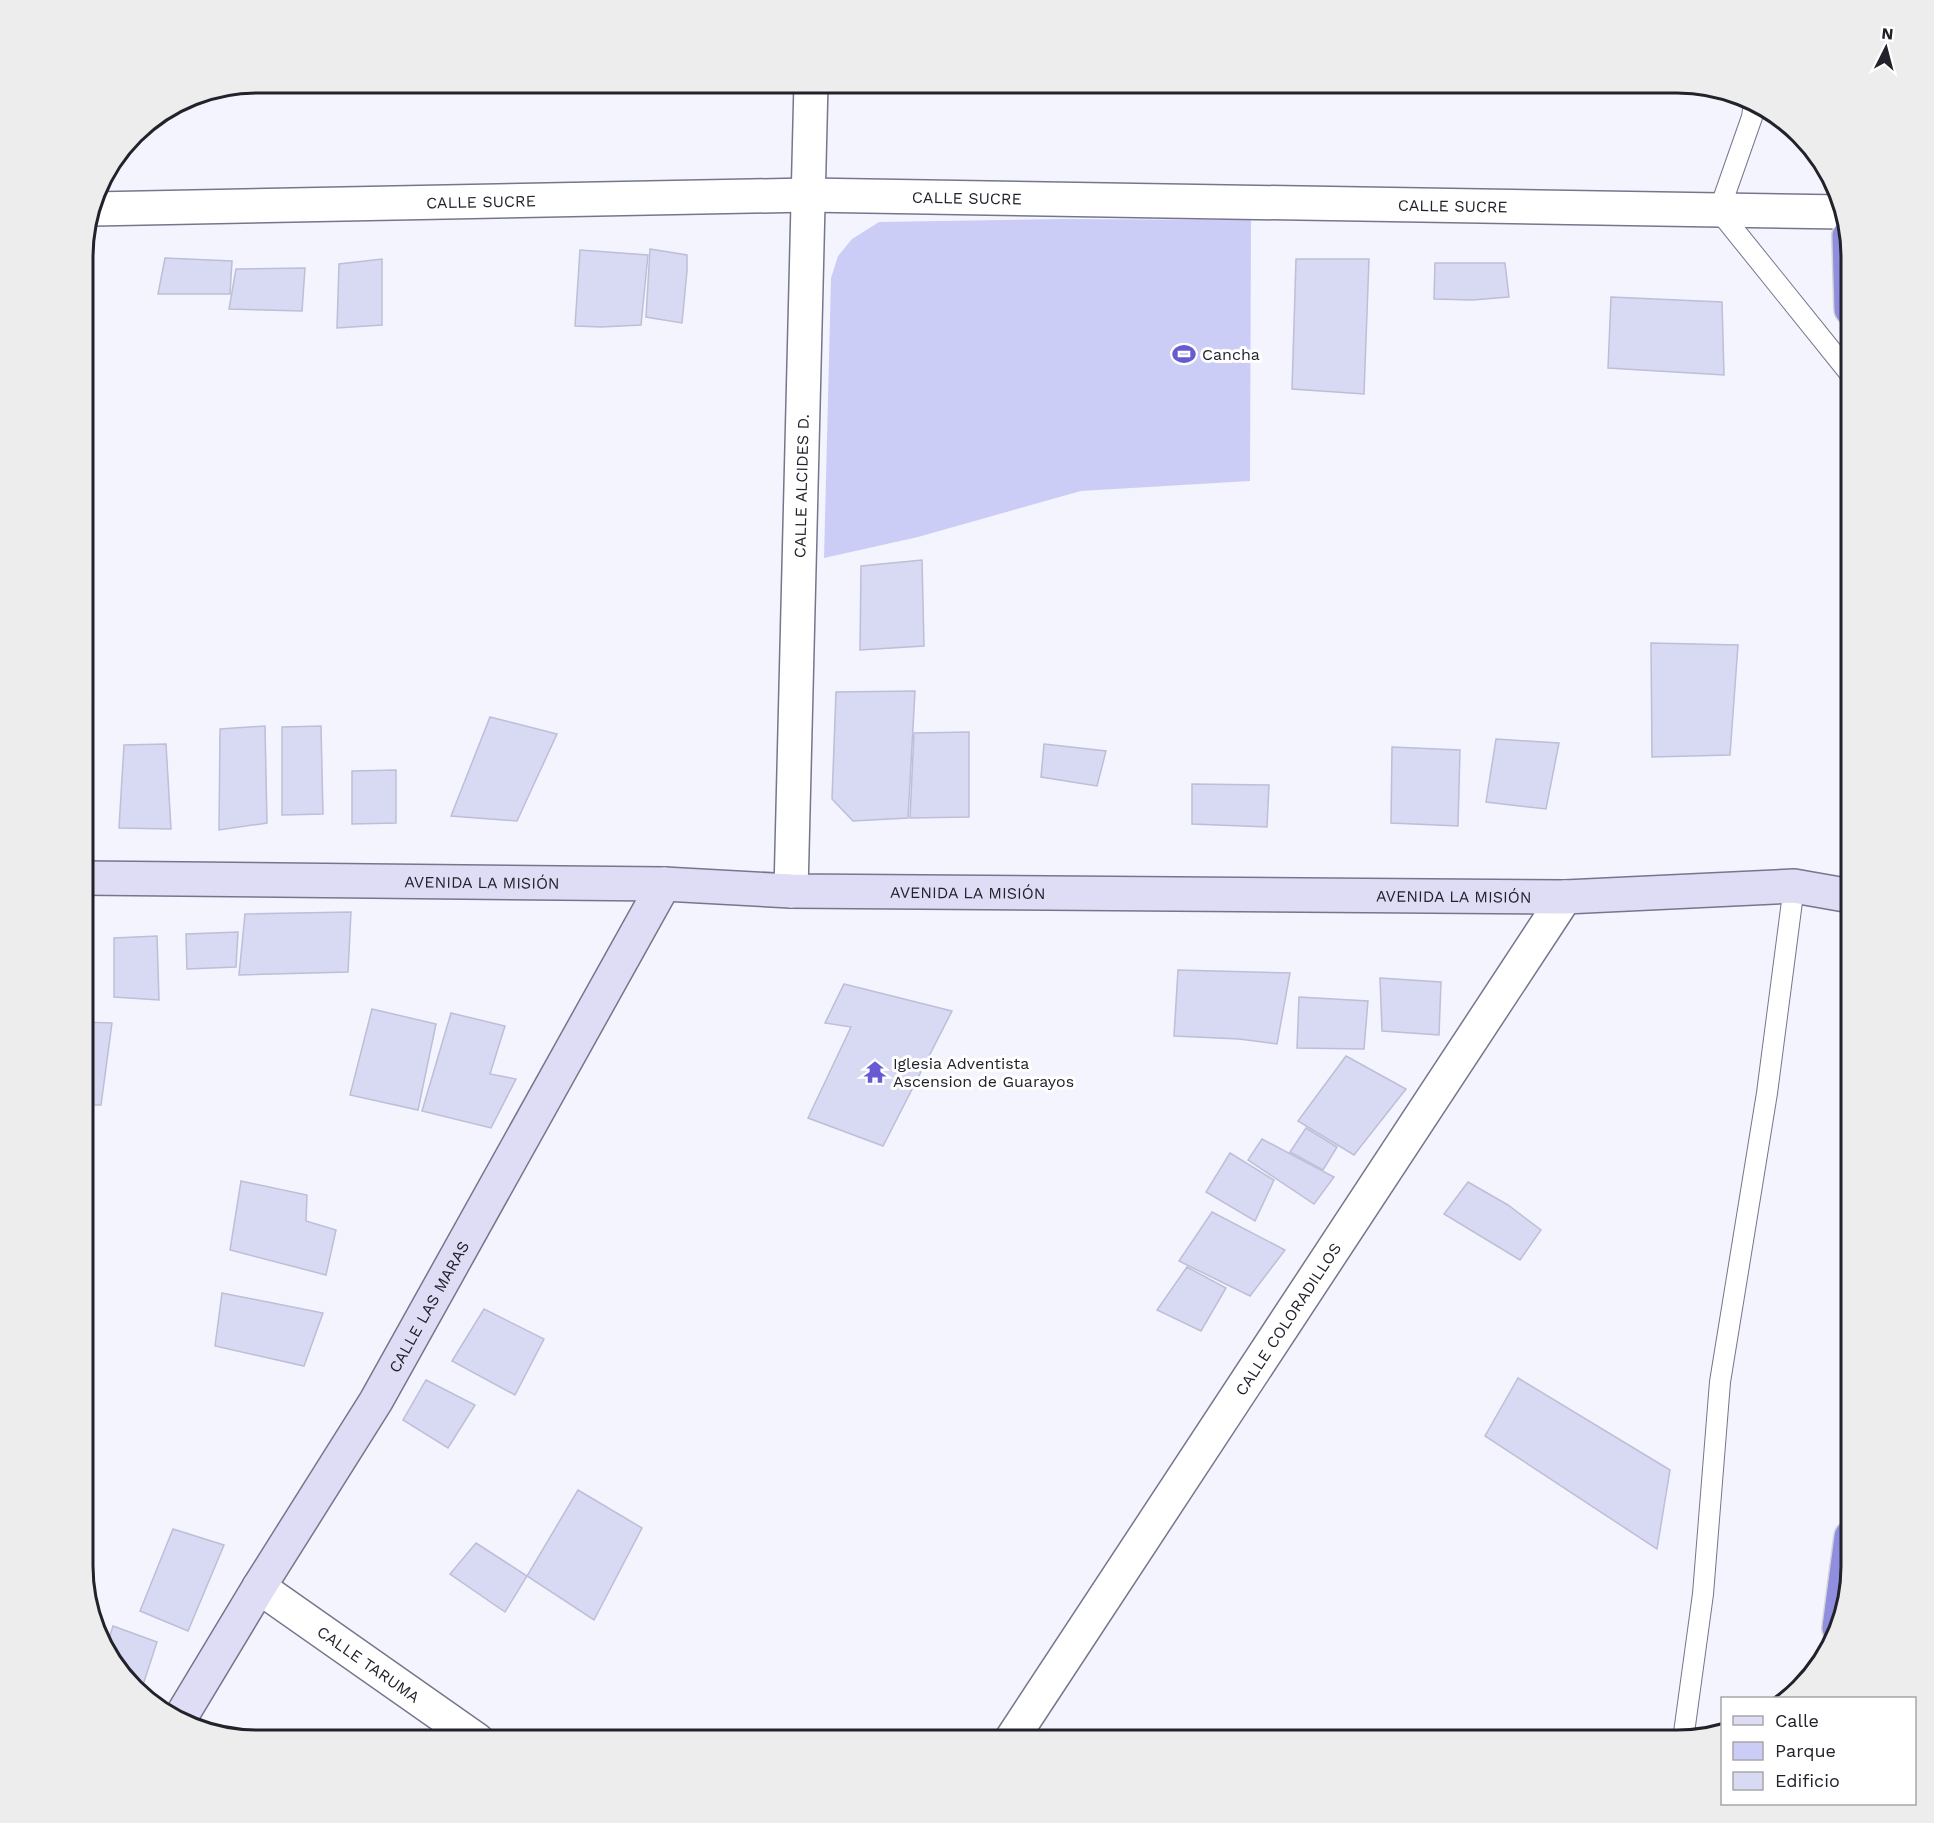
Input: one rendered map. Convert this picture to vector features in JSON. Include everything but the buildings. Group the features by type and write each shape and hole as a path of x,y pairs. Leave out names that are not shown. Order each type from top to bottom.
{"main road":[{"name":"AVENIDA LA MISIÓN","path":"93,878 664,884 791,891 1565,897 1794,886 1841,894"},
{"name":"CALLE LAS MARAS","path":"183,1713 376,1401 664,884"}],"street":[{"name":"CALLE ALCIDES D.","path":"791,891 811,93"},
{"name":"CALLE SUCRE","path":"101,209 807,195 1719,212 1834,212"},
{"name":"CALLE COLORADILLOS","path":"1018,1730 1565,897"},
{"name":"CALLE TARUMA","path":"259,1587 463,1730"}],"lane":[{"path":"1753,112 1719,212 1841,363"},
{"path":"1684,1730 1703,1594 1720,1382 1767,1093 1794,886"}],"green space":[{"path":"1063,219 1251,220 1250,481 1081,491 918,537 824,558 831,278 838,256 852,239 879,222"}],"place":[{"name":"Cancha","path":"1184,354"},
{"name":"Iglesia Adventista Ascension de Guarayos","path":"875,1072"}]}
